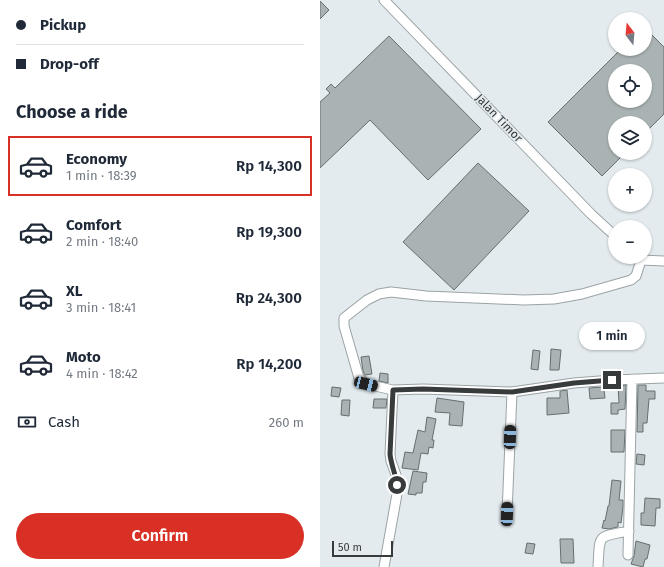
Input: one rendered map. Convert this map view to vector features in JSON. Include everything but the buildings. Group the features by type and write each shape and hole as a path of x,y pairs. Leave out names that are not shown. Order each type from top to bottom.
{"street":[{"name":"Jalan Timor","path":"384,0 590,214 608,230"},
{"path":"652,260 664,261"},
{"path":"638,264 636,276 631,280 582,294 554,299 524,300 426,296 391,292 379,294 367,300 344,318 344,322 356,373 362,382 393,390 423,389 512,392 574,383 664,378"},
{"path":"628,555 632,379"},
{"path":"384,567 397,494 396,475 390,461 393,390"},
{"path":"507,514 512,392"},
{"path":"598,567 600,542 602,538 605,535 629,531"}],"route":[{"path":"397,485 396,475 390,461 393,390 423,389 512,392 574,383 612,380"}]}
